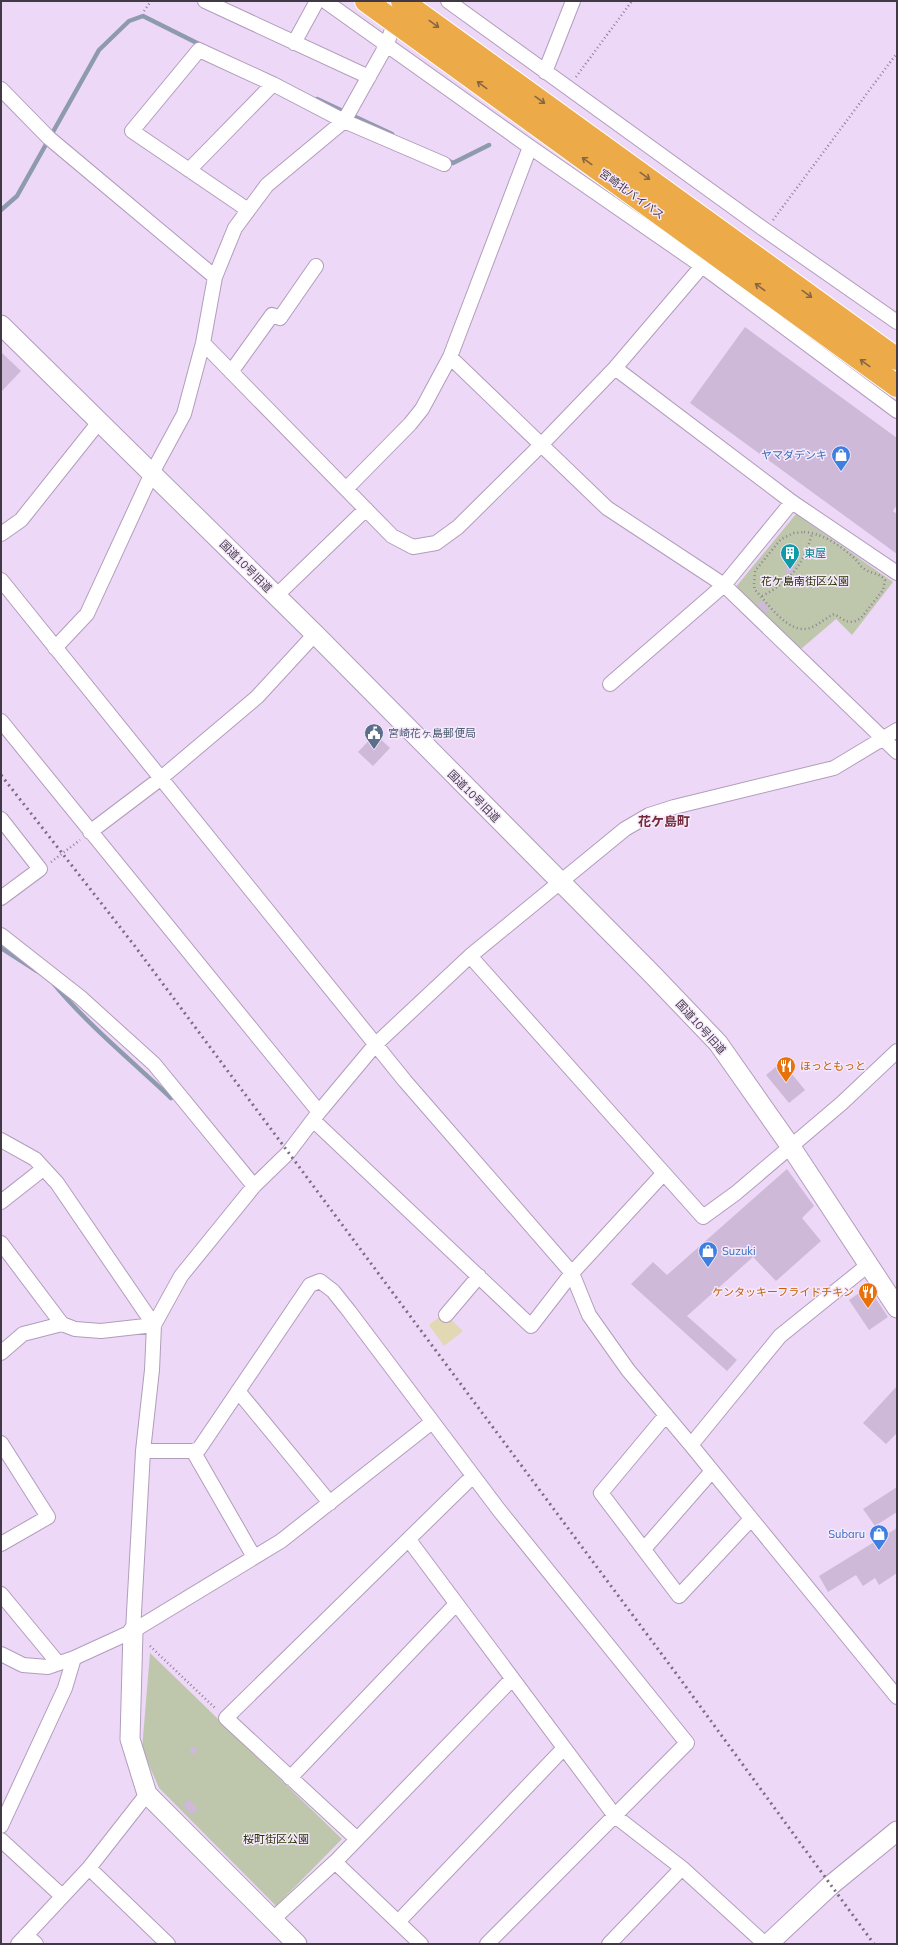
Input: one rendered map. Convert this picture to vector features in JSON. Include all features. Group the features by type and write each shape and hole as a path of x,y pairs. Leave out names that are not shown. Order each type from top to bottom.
{"highway":[{"name":"宮崎北バイパス","path":"366,1 897,386"},
{"name":"宮崎北バイパス","path":"403,1 897,359"}],"street":[{"path":"205,1 226,6 294,43 369,77"},
{"path":"294,43 317,1"},
{"path":"325,1 530,148 702,266 897,411"},
{"path":"55,648 87,614 152,473 184,414 203,343 214,278 235,228 267,185 347,116 386,46 403,1"},
{"path":"448,1 765,230 897,322"},
{"path":"545,72 573,1"},
{"path":"248,210 132,131 199,50 347,116 444,164"},
{"path":"189,170 273,84"},
{"path":"1,89 58,145 214,278"},
{"path":"346,489 414,419 422,408 450,358 530,148"},
{"path":"231,372 272,315 280,318 316,266"},
{"path":"203,343 392,536 413,547 436,543 458,527 542,444 615,368 702,266"},
{"name":"国道10号旧道","path":"1,325 315,634 559,883 652,974 718,1043 791,1147 897,1308"},
{"path":"450,358 542,444 607,508 724,585 897,752"},
{"path":"615,368 792,502 897,573"},
{"path":"1,534 21,520 99,422"},
{"path":"610,684 724,585 792,502"},
{"path":"276,596 366,509"},
{"path":"1,580 375,1045 572,1273 589,1315 628,1370 897,1696"},
{"path":"90,832 160,779 257,698 315,634"},
{"path":"1,721 316,1116 532,1326 572,1273 663,1174"},
{"path":"297,1944 147,1794 130,1739 143,1451 152,1370 154,1325 181,1276 254,1186 288,1153 316,1116 375,1045 470,956 625,829 648,815 674,807 834,768 897,730"},
{"path":"1,819 40,869 1,898"},
{"path":"1,935 80,997 154,1064 254,1186"},
{"path":"470,956 663,1174 703,1217 736,1194 791,1147 892,1058 897,1051"},
{"path":"3,1143 35,1159 57,1183 154,1325"},
{"path":"1,1202 43,1169"},
{"path":"1,1243 62,1324 75,1329 101,1331 154,1325"},
{"path":"691,1445 780,1336 868,1265"},
{"path":"446,1315 479,1276"},
{"path":"143,1451 193,1451 199,1449 310,1285 320,1281 333,1291 349,1311 473,1476 687,1743 487,1944"},
{"path":"1,1353 23,1334 62,1324"},
{"path":"238,1391 330,1502"},
{"path":"666,1415 601,1493 679,1596 751,1519"},
{"path":"1,1654 24,1665 48,1667 74,1658 134,1631 281,1541 432,1422"},
{"path":"1,1443 48,1517 1,1544"},
{"path":"193,1451 254,1557"},
{"path":"644,1549 712,1471"},
{"path":"357,1839 226,1718 473,1476"},
{"path":"409,1540 615,1816 682,1868 766,1944 831,1885 897,1831"},
{"path":"1,1594 58,1663"},
{"path":"290,1778 456,1604"},
{"path":"1,1826 65,1688 74,1658"},
{"path":"272,1920 335,1862 512,1679"},
{"path":"398,1922 564,1748"},
{"path":"27,1941 62,1896 89,1868 147,1794"},
{"path":"1,1840 62,1896"},
{"path":"335,1862 422,1944"},
{"path":"89,1868 168,1944"},
{"path":"609,1944 682,1868"}],"path":[{"path":"144,11 151,1"},
{"path":"568,88 632,1"},
{"path":"765,230 897,53"},
{"path":"762,596 774,590 794,574 800,565 812,533"},
{"path":"812,533 826,538 853,557 867,571 881,576 885,580 883,590 861,618 856,622 844,621 834,614 807,629 800,629 789,624 766,603 762,596 754,586 755,571 781,539 794,534 812,533"},
{"path":"40,869 64,854 90,832"},
{"path":"134,1631 226,1718"}],"green space":[{"name":"花ケ島南街区公園","path":"796,514 893,582 852,635 836,619 801,649 735,588"},
{"name":"桜町街区公園","path":"150,1653 342,1839 276,1906 159,1788 142,1749"}],"sand":[{"path":"444,1313 463,1331 444,1346 429,1325"}],"building":[{"name":"ヤマダデンキ","path":"745,327 897,438 897,505 893,511 897,514 897,554 690,403"},
{"path":"1,352 21,371 1,392"},
{"name":"東屋","path":"789,564 795,569 790,575 784,571"},
{"path":"761,600 770,608 766,613 757,605"},
{"name":"宮崎花ヶ島郵便局","path":"375,734 390,748 373,766 358,752"},
{"name":"ほっともっと","path":"782,1062 805,1090 789,1103 766,1075"},
{"name":"Suzuki","path":"787,1169 814,1206 802,1218 821,1241 776,1281 753,1257 687,1316 737,1360 727,1371 631,1284 653,1262 667,1275"},
{"name":"ケンタッキーフライドチキン","path":"868,1287 888,1317 869,1330 849,1300"},
{"path":"897,1386 897,1433 886,1444 863,1423"},
{"path":"897,1487 897,1512 875,1526 863,1509"},
{"name":"Subaru","path":"897,1528 897,1573 879,1585 875,1578 863,1586 856,1575 828,1592 819,1576"},
{"path":"193,1746 198,1750 194,1755 189,1751"},
{"path":"189,1799 198,1809 192,1815 183,1805"}],"waterway":[{"path":"1,210 17,196 99,50 129,21 143,16 203,46"},
{"path":"317,99 392,134"},
{"path":"445,159 453,163 489,145"},
{"path":"1,948 37,971"},
{"path":"54,984 96,1029 171,1098"}],"railway":[{"path":"1,775 134,945 678,1676 874,1944"}],"place":[{"name":"ヤマダデンキ","path":"841,472"},
{"name":"東屋","path":"790,570"},
{"name":"宮崎花ヶ島郵便局","path":"374,750"},
{"name":"ほっともっと","path":"786,1083"},
{"name":"Suzuki","path":"708,1268"},
{"name":"ケンタッキーフライドチキン","path":"868,1309"},
{"name":"Subaru","path":"879,1551"}],"district":[{"name":"花ケ島町","path":"664,821"}]}
